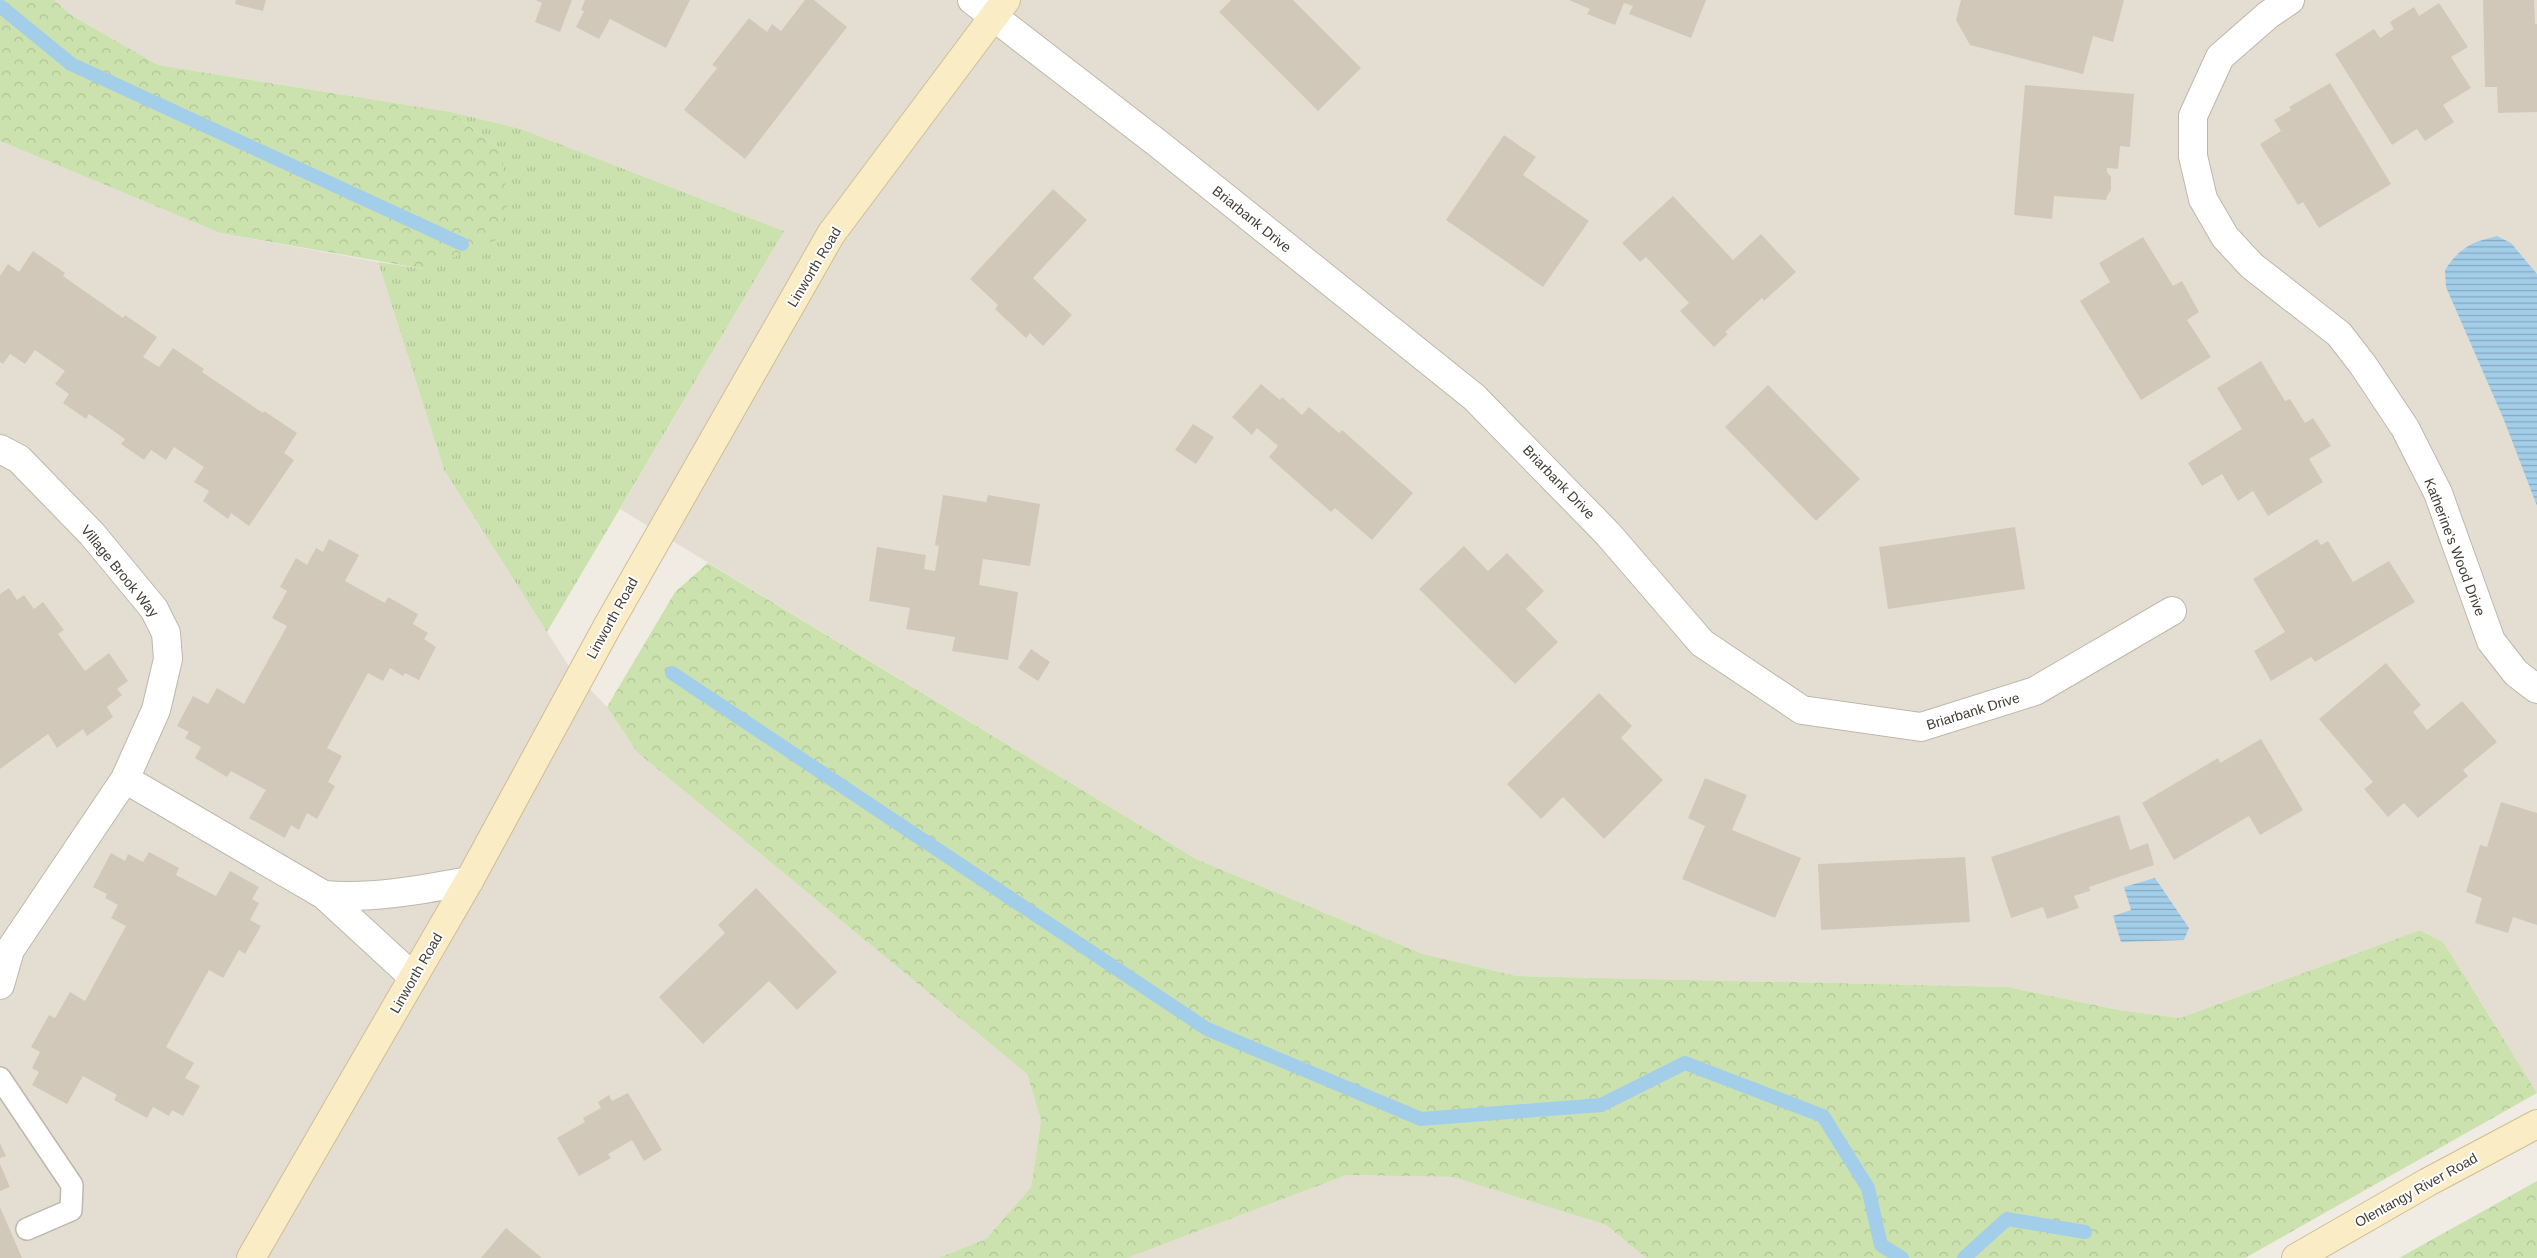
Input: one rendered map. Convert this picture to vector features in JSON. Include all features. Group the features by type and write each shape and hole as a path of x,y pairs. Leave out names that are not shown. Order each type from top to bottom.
{"main road":[{"name":"Linworth Road","path":"251,1258 414,977 607,626 832,234 990,5"},
{"name":"Olentangy River Road","path":"2296,1258 2428,1182 2537,1124"}],"street":[{"name":"Katherine's Wood Drive","path":"2290,0 2268,15 2220,57 2193,116 2193,156 2203,199 2225,237 2252,266 2339,334 2363,366 2405,428 2438,493 2490,641 2516,673 2537,689"},
{"name":"Briarbank Drive","path":"990,5 1171,154 1474,397 1608,534 1702,643 1802,710 1921,727 2035,691 2172,611"},
{"name":"Village Brook Way","path":"0,449 19,459 92,534 154,609 166,633 168,659 156,710 125,779 5,947 0,985"},
{"path":"125,779 324,895 414,977"},
{"path":"324,895 357,897 400,894 469,880"}],"lane":[{"path":"0,1078 72,1184 71,1210 27,1228"}],"shaded area":[{"path":"54,0 2537,0 2537,1093 2444,943 2420,930 2180,1018 2119,1010 2008,987 1517,976 1423,954 1196,859 620,509 784,231 521,129 451,112 158,65 71,15"},
{"path":"0,141 220,233 378,262 444,470 570,668 607,707 637,752 1027,1074 1041,1120 1031,1187 986,1239 938,1258 0,1258"},
{"path":"1347,1175 1453,1177 1606,1225 1646,1258 1127,1258"}],"green space":[{"path":"0,0 54,0 71,15 158,65 451,112 501,150 508,204 496,240 424,269 220,233 0,141"},
{"path":"451,112 521,129 784,231 547,632 444,470 378,262 424,269 501,150"},
{"path":"708,563 1196,859 1423,954 1517,976 2008,987 2119,1010 2180,1018 2420,930 2444,943 2537,1093 2245,1258 1646,1258 1606,1225 1453,1177 1347,1175 1127,1258 938,1258 986,1239 1031,1187 1041,1120 1027,1074 637,752 607,707 675,592"},
{"path":"2537,1181 2537,1258 2399,1258"}],"water":[{"path":"2497,236 2511,243 2537,274 2537,506 2504,420 2446,287 2445,270 2461,251 2474,243"},
{"path":"2155,878 2189,928 2184,940 2121,942 2113,916 2131,910 2124,887"}],"building":[{"path":"236,0 266,0 263,11 235,4"},
{"path":"536,0 572,0 560,32 535,22 542,3"},
{"path":"585,0 690,0 666,48 610,19 599,39 576,27 584,11 581,10"},
{"path":"805,0 814,0 847,27 745,159 684,110 717,68 712,65 749,18 767,32 772,24 781,31"},
{"path":"1231,0 1293,0 1361,68 1318,111 1219,12"},
{"path":"1569,0 1706,0 1691,38 1629,14 1633,6 1624,3 1615,25 1587,14 1590,9"},
{"path":"1961,0 2124,0 2113,42 2093,36 2083,74 1970,45 1956,20"},
{"path":"2483,0 2534,0 2535,24 2537,24 2537,112 2498,113 2497,87 2485,87"},
{"path":"2439,3 2468,47 2451,57 2471,88 2443,105 2454,122 2425,141 2417,129 2392,145 2335,54 2374,29 2380,38 2394,29 2390,22 2414,7 2419,16"},
{"path":"2330,83 2391,184 2319,228 2303,202 2298,205 2260,144 2281,131 2274,120 2291,110 2289,107"},
{"path":"2025,85 2134,94 2130,147 2120,146 2118,169 2107,168 2107,172 2111,177 2111,190 2106,200 2054,196 2052,219 2014,215"},
{"path":"1504,135 1536,157 1523,175 1589,221 1543,287 1446,220"},
{"path":"1053,189 1087,220 1033,278 1072,315 1043,346 1030,333 1026,338 995,309 998,305 970,279"},
{"path":"1673,196 1733,260 1761,234 1796,272 1764,301 1762,298 1725,332 1728,334 1714,347 1680,311 1689,303 1646,257 1640,262 1622,243"},
{"path":"2143,237 2173,286 2182,281 2199,312 2187,320 2211,357 2141,400 2080,301 2110,282 2099,263"},
{"path":"33,251 65,273 63,276 123,318 125,315 157,337 143,357 159,367 173,348 204,369 202,372 263,413 264,411 297,433 284,453 294,460 249,526 231,513 228,519 203,501 209,491 194,482 204,467 174,447 166,460 151,450 144,460 121,444 125,439 89,414 86,419 63,403 69,394 55,384 65,371 35,350 25,364 10,354 3,364 0,362 0,276 8,264 19,272"},
{"path":"2261,361 2285,401 2290,399 2305,423 2313,418 2331,446 2309,459 2323,482 2268,516 2253,491 2238,501 2222,474 2202,486 2188,463 2242,429 2217,388"},
{"path":"1261,384 1280,400 1282,397 1302,415 1309,407 1339,433 1342,430 1413,493 1372,540 1335,508 1331,512 1269,457 1278,446 1257,428 1252,435 1232,417"},
{"path":"1768,385 1860,479 1816,521 1725,427"},
{"path":"1193,424 1214,437 1196,464 1175,450"},
{"path":"943,495 986,502 988,495 1040,504 1030,566 983,559 979,585 1018,592 1008,660 952,651 955,637 906,629 910,608 869,601 877,547 926,555 924,569 935,571 939,546 935,545"},
{"path":"2015,527 2025,589 1888,609 1879,547"},
{"path":"329,539 359,555 345,581 385,603 388,597 418,614 413,624 428,633 424,639 436,647 419,680 405,673 403,676 390,668 383,681 368,673 327,748 342,756 328,782 335,786 317,819 307,813 299,830 291,825 285,838 249,818 266,790 231,771 227,777 195,758 201,747 185,738 189,732 177,726 193,696 208,704 217,688 244,704 287,626 272,618 287,591 280,587 296,558 307,565 316,548 323,552"},
{"path":"2317,539 2321,545 2328,541 2353,582 2389,561 2415,602 2315,662 2311,657 2271,681 2254,651 2285,632 2253,579"},
{"path":"1464,546 1488,571 1507,553 1544,591 1526,609 1558,642 1515,684 1419,589"},
{"path":"9,588 17,600 24,595 34,609 43,602 64,630 58,634 85,671 109,653 128,681 117,689 122,695 107,707 113,717 87,736 83,729 57,748 48,734 0,769 0,594"},
{"path":"1031,649 1050,662 1038,681 1018,668"},
{"path":"2386,663 2421,705 2413,712 2427,730 2462,701 2497,742 2463,770 2468,776 2418,818 2404,803 2388,817 2364,789 2373,782 2319,719"},
{"path":"1599,693 1632,726 1621,738 1663,780 1604,839 1563,797 1541,819 1507,784"},
{"path":"2261,739 2303,810 2260,835 2249,816 2174,860 2142,803 2218,758 2220,763"},
{"path":"1705,778 1747,795 1732,830 1801,858 1775,918 1682,879 1705,826 1688,818"},
{"path":"2501,802 2537,813 2537,925 2513,917 2508,933 2475,923 2482,898 2466,892 2480,845 2487,847"},
{"path":"2119,815 2130,850 2148,843 2154,865 2089,887 2090,891 2074,896 2079,908 2047,919 2043,907 2011,918 1991,857"},
{"path":"149,852 179,868 176,875 216,896 230,871 259,887 252,899 259,903 250,920 261,926 245,954 239,950 223,978 209,970 166,1047 194,1063 185,1078 200,1086 183,1116 172,1110 169,1116 153,1107 147,1118 114,1100 117,1095 83,1076 67,1104 32,1085 39,1072 32,1068 40,1052 31,1047 49,1015 55,1018 70,992 85,1001 126,926 111,918 118,905 105,898 107,894 93,887 111,853 125,861 128,854 143,862"},
{"path":"1965,857 1970,922 1821,930 1818,864"},
{"path":"756,888 837,972 797,1010 769,981 703,1044 659,997 725,933 718,925"},
{"path":"628,1093 662,1150 644,1161 632,1140 608,1154 611,1158 579,1176 557,1138 585,1122 583,1118 601,1108 598,1102 609,1095 612,1101"},
{"path":"0,1143 6,1156 0,1158"},
{"path":"0,1164 10,1187 0,1191"},
{"path":"0,1207 22,1258 0,1258"},
{"path":"506,1228 542,1258 481,1258"}],"waterway":[{"path":"0,6 71,64 462,244"},
{"path":"672,673 1207,1029 1421,1119 1601,1105 1685,1063 1823,1116 1868,1188 1881,1245 1902,1258"},
{"path":"1964,1258 2007,1219 2085,1232"}]}
